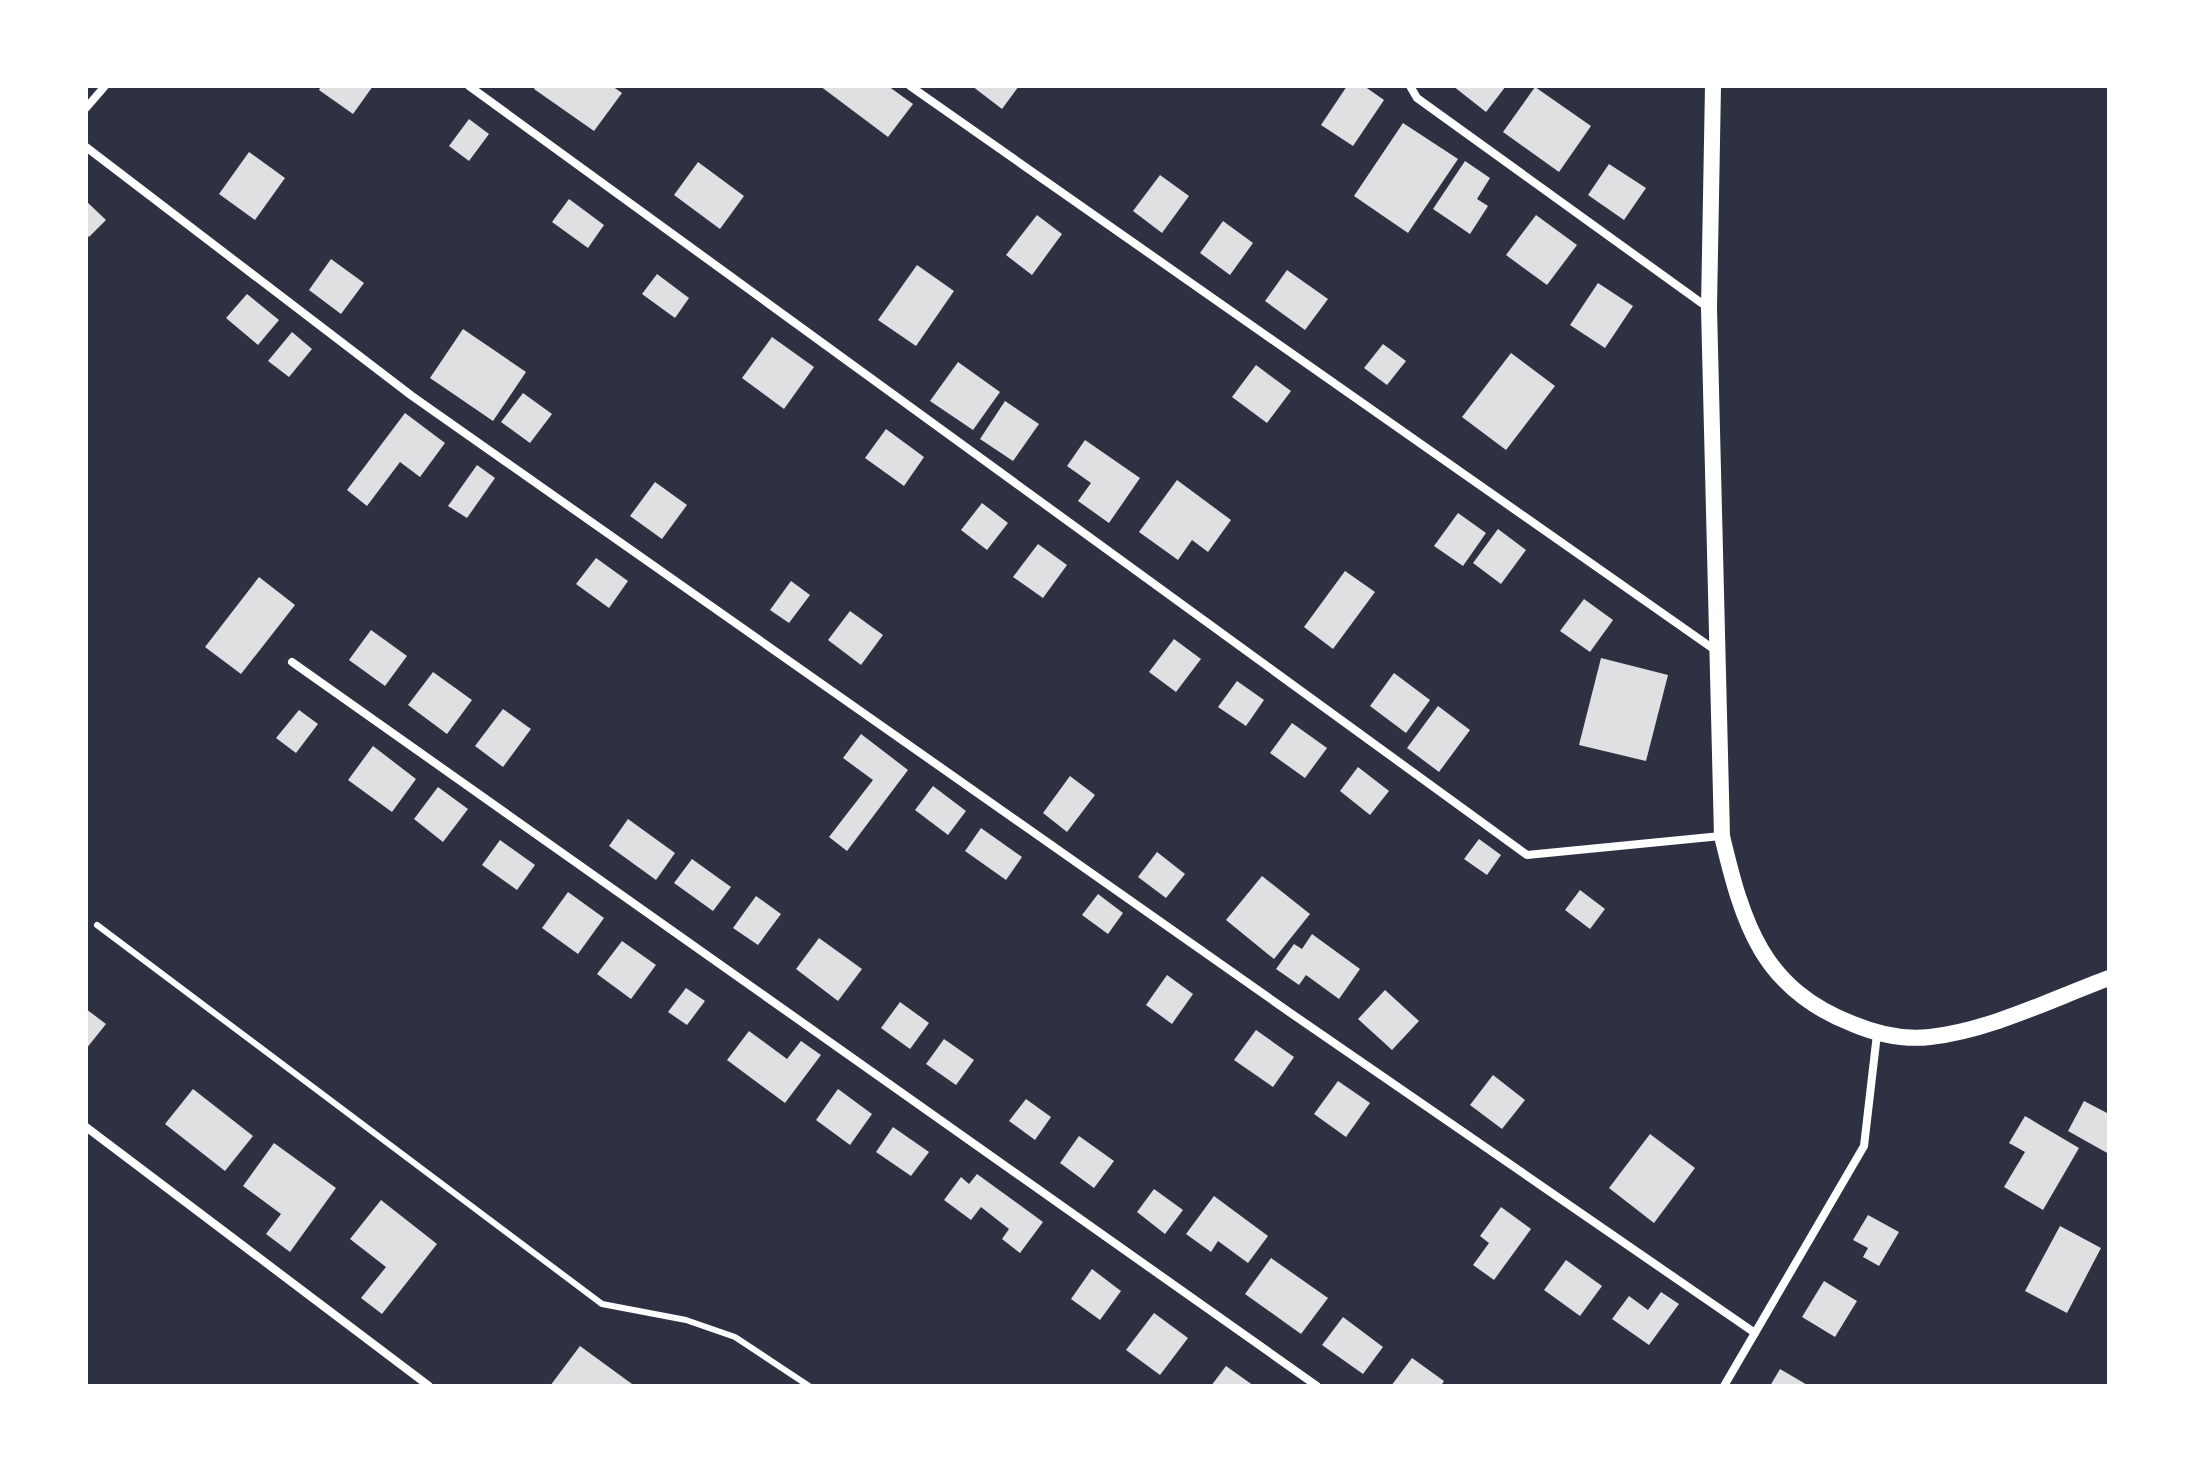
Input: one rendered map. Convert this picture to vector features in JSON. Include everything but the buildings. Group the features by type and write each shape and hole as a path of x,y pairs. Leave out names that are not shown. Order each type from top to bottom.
{"main road":[{"path":"1713,86 1709,308 1722,836 1745,919 1775,973 1819,1011 1877,1034 1929,1037 1974,1027 2109,978"}],"street":[{"path":"86,108 105,86"},
{"path":"469,86 1527,855 1722,836"},
{"path":"910,86 1719,653"},
{"path":"1410,86 1417,98 1709,308"},
{"path":"86,147 412,396 1755,1333"},
{"path":"292,662 1317,1386"},
{"path":"1724,1386 1864,1146 1877,1034"},
{"path":"86,1127 429,1386"}],"lane":[{"path":"97,925 602,1304 686,1320 735,1337 809,1386"}]}
